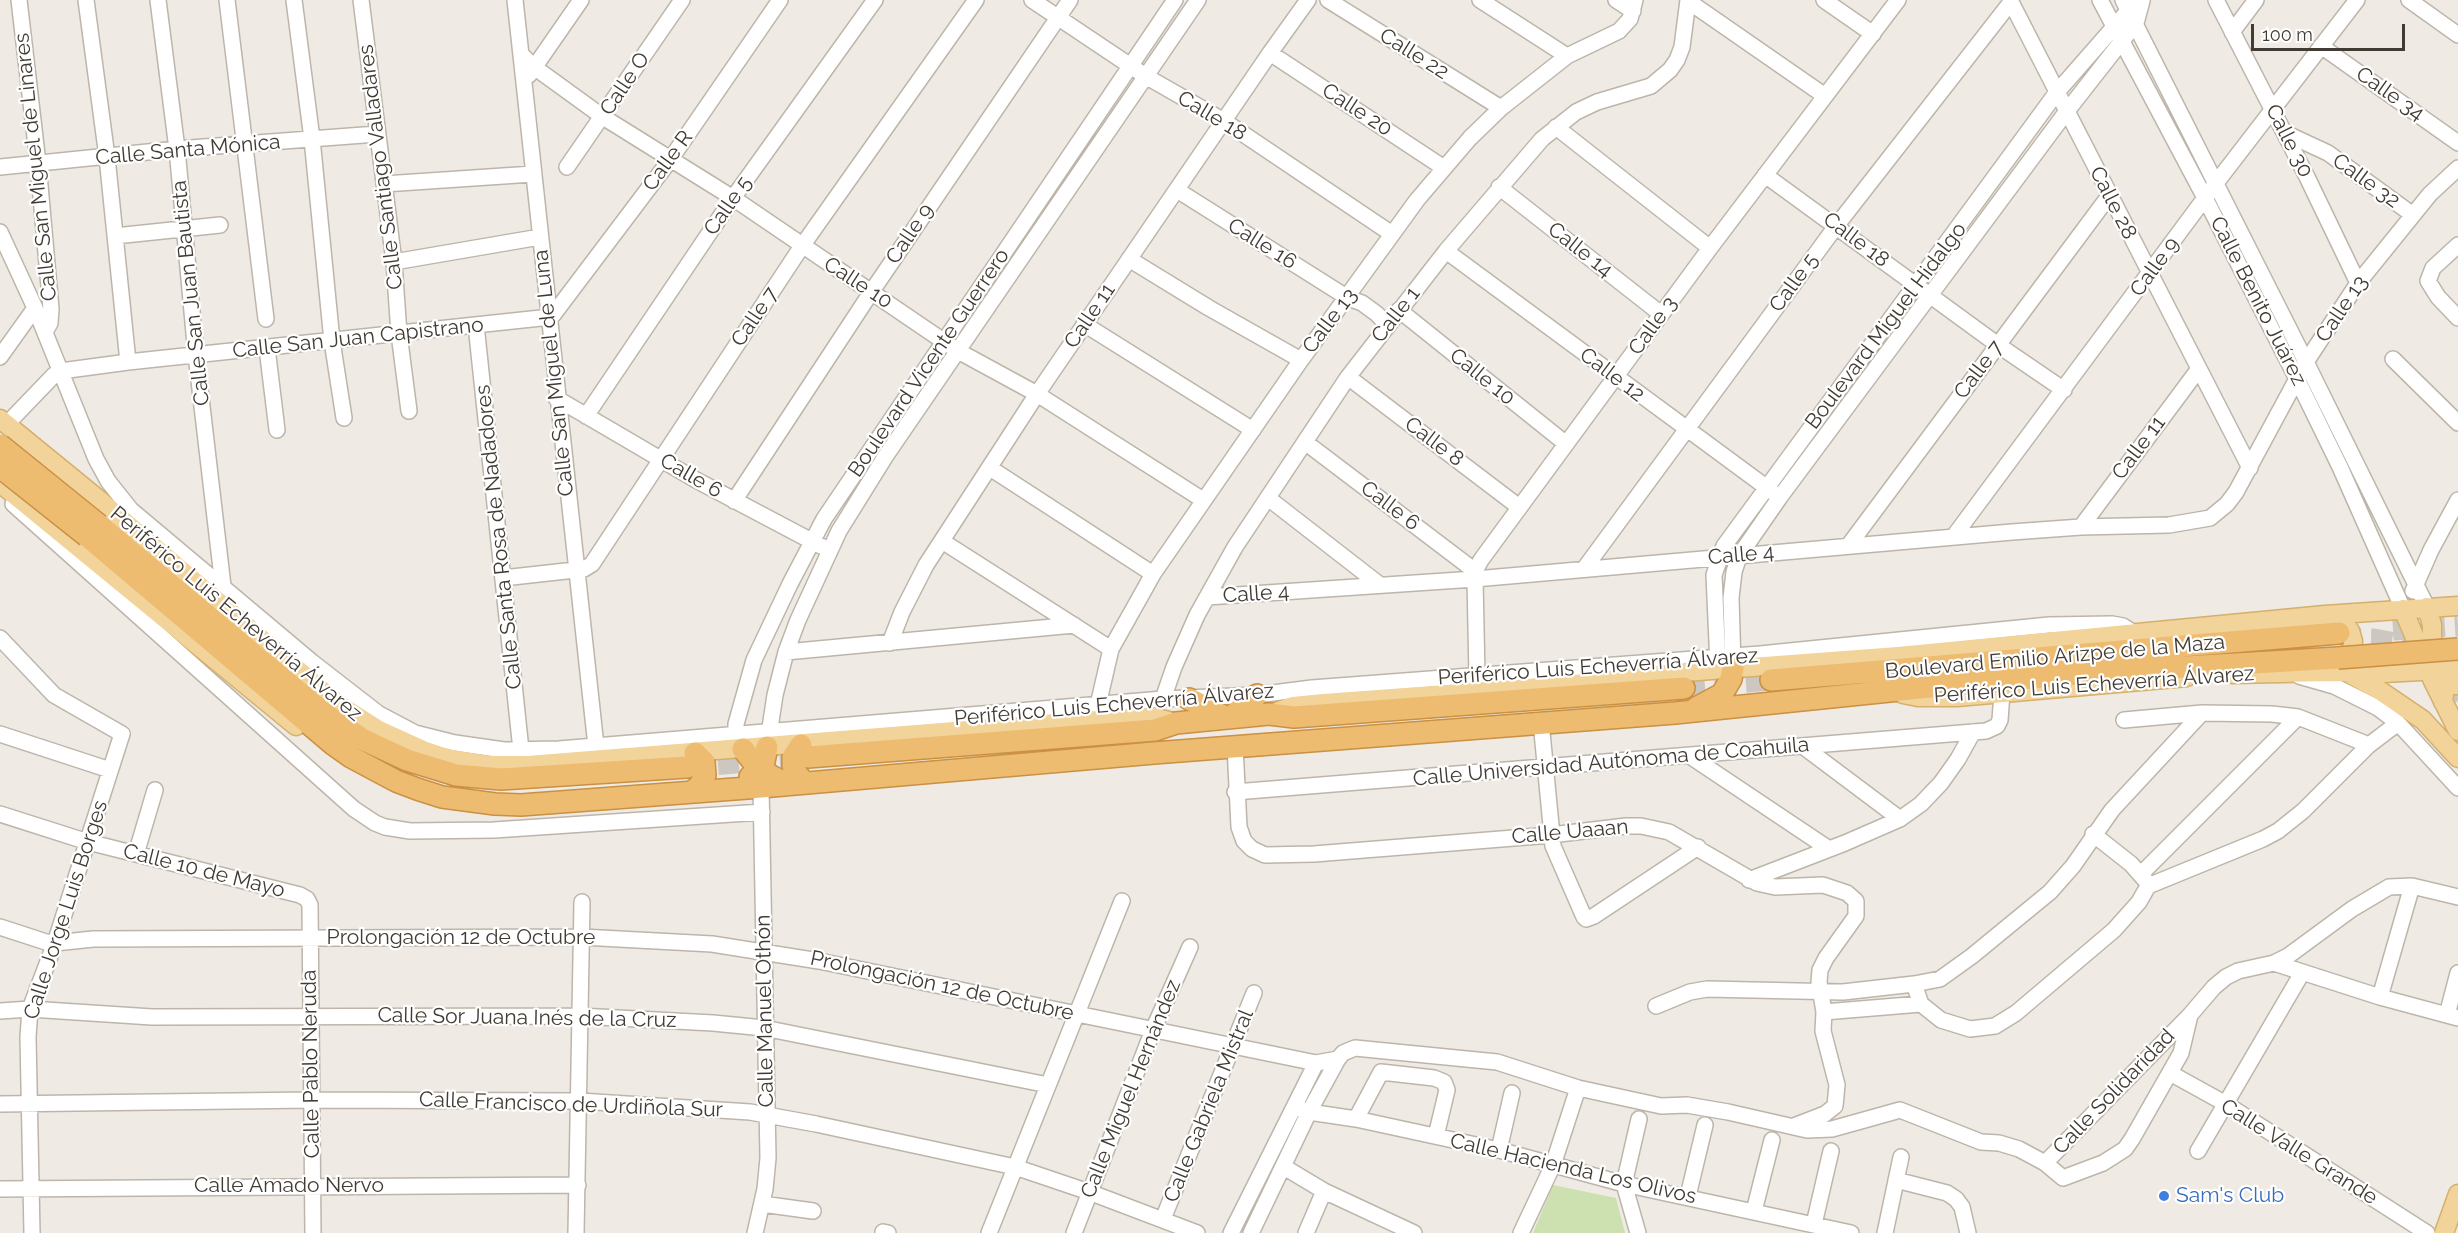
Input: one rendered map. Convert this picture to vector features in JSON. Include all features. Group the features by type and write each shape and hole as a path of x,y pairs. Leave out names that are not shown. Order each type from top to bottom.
{"highway":[{"name":"Periférico Luis Echeverría Álvarez","path":"2,430 93,530 334,745 368,767 396,781 442,797 467,802 521,805 731,788 760,778 797,784 1235,746 1681,713 1892,691"},
{"name":"Periférico Luis Echeverría Álvarez","path":"0,467 238,629 324,713 386,751 434,770 479,778 501,779 691,760"},
{"name":"Boulevard Emilio Arizpe de la Maza","path":"1892,691 2100,672 2334,646"},
{"name":"Boulevard Emilio Arizpe de la Maza","path":"1770,672 2334,646 2458,649"},
{"path":"1726,668 1743,700 1756,706"},
{"path":"1681,713 1714,699 1726,668"},
{"path":"1770,672 1763,670 1759,678 1759,687 1770,701 1779,703"},
{"name":"Periférico Luis Echeverría Álvarez","path":"804,751 1155,730 1176,723 1269,714 1294,717 1684,680"},
{"path":"1681,713 1692,696 1692,681 1684,680"},
{"path":"1189,699 1229,718 1257,695"},
{"path":"760,778 767,755 768,740"},
{"path":"739,742 760,778"},
{"path":"797,784 793,765 796,750 804,751"},
{"path":"691,760 704,762 705,775 699,787 694,790"}],"main road":[{"name":"Periférico Luis Echeverría Álvarez","path":"2,430 42,454 156,540 238,629"},
{"path":"8,494 18,468 32,456 42,454"},
{"name":"Periférico Luis Echeverría Álvarez","path":"0,483 8,494 302,730 334,745"},
{"name":"Periférico Luis Echeverría Álvarez","path":"1892,691 1918,697 1936,698 2215,675 2290,673 2334,646 2403,609 2458,606"},
{"path":"2425,662 2433,638 2427,607"},
{"path":"2427,607 2458,669"},
{"path":"2403,609 2458,731"},
{"name":"Periférico Luis Echeverría Álvarez","path":"1684,680 1726,668 1770,672 1898,656 2134,633 2334,646"},
{"path":"2334,646 2385,658 2425,662 2458,669"},
{"path":"2334,646 2379,690 2423,720 2458,758"},
{"path":"2443,702 2445,688 2449,685 2458,685"},
{"name":"Periférico Luis Echeverría Álvarez","path":"691,760 739,742 768,740 804,751"},
{"path":"2444,1233 2458,1194"}],"street":[{"name":"Calle San Miguel de Linares","path":"19,0 38,163 51,309 50,322 45,332"},
{"path":"86,0 107,157 128,362"},
{"name":"Calle San Juan Bautista","path":"158,0 177,149 196,355 223,586"},
{"path":"227,0 266,319"},
{"path":"294,0 312,139 332,341 344,418"},
{"name":"Calle Santiago Valladares","path":"361,0 394,262 399,334 409,411"},
{"name":"Calle San Miguel de Luna","path":"515,0 556,398 596,746"},
{"path":"524,82 581,0"},
{"name":"Calle O","path":"567,167 682,0"},
{"name":"Calle R","path":"549,317 558,310 670,160 780,0"},
{"name":"Calle 5","path":"586,416 733,198 875,0"},
{"name":"Calle 7","path":"503,578 576,570 588,567 596,558 802,246 976,0"},
{"name":"Calle 18","path":"1032,0 1147,77 1224,121 1392,234"},
{"name":"Calle 9","path":"734,501 872,291 1070,0"},
{"name":"Boulevard Vicente Guerrero","path":"739,742 740,705 754,660 812,542 944,340 1175,0"},
{"name":"Boulevard Vicente Guerrero","path":"768,740 786,652 829,550 850,511 885,456 1198,0"},
{"name":"Calle 11","path":"890,643 913,589 942,540 1084,324 1269,53 1308,0"},
{"name":"Calle 22","path":"1328,0 1501,108"},
{"path":"1480,0 1568,56"},
{"path":"1616,0 1634,6"},
{"path":"1824,0 1873,34"},
{"name":"Calle 3","path":"1475,575 1519,507 1565,443 1898,0"},
{"name":"Calle Benito Juárez","path":"2100,0 2205,198 2297,379 2340,467 2403,609"},
{"name":"Calle 30","path":"2216,0 2285,133 2358,283"},
{"path":"2232,32 2256,0"},
{"name":"Calle 9","path":"1954,537 2216,183 2357,0"},
{"path":"2409,0 2458,35"},
{"path":"1688,1 1825,96"},
{"name":"Calle 1","path":"1163,699 1174,667 1207,597 1235,547 1348,377 1499,187 1556,127 1576,112 1597,102 1651,86 1661,79 1677,60 1682,47 1688,1"},
{"name":"Calle 5","path":"1584,569 1837,225 2011,1"},
{"name":"Calle 28","path":"2011,1 2250,468"},
{"path":"2129,11 2142,1"},
{"name":"Calle 13","path":"1098,705 1111,649 1153,574 1301,360 1348,298 1392,234 1444,168 1501,108 1568,56 1619,31 1630,19 1634,6"},
{"name":"Calle Benito Juárez","path":"2129,11 2427,607"},
{"name":"Boulevard Miguel Hidalgo","path":"1726,668 1713,594 1718,557 1766,487 1917,286 2058,92 2129,11"},
{"name":"Boulevard Miguel Hidalgo","path":"1726,668 1734,572 1739,556 1780,497 2067,111 2121,43 2129,11"},
{"name":"Calle 34","path":"2321,46 2458,143"},
{"name":"Calle 20","path":"1269,53 1444,168"},
{"name":"Calle 10","path":"521,54 534,68 603,117 733,198 957,351 1037,394 1203,500"},
{"path":"1556,127 1710,248"},
{"name":"Calle 32","path":"2285,133 2328,153 2413,214"},
{"name":"Calle Santa Mónica","path":"0,167 177,149 377,134"},
{"name":"Calle 13","path":"2250,468 2306,362 2358,283 2413,214 2458,168"},
{"path":"384,184 533,174"},
{"name":"Calle 18","path":"1765,175 1837,225 1998,345 2064,390"},
{"name":"Calle 14","path":"1499,187 1661,314"},
{"name":"Calle 16","path":"1177,190 1348,298 1362,303 1388,326"},
{"name":"Calle 7","path":"1849,545 2109,196"},
{"path":"115,236 220,225"},
{"path":"0,232 35,308 96,459 108,481 156,540"},
{"path":"394,262 540,237"},
{"path":"2458,245 2433,268 2427,281 2438,297 2458,318"},
{"name":"Calle 12","path":"1446,251 1780,497"},
{"path":"1129,259 1301,360"},
{"path":"0,357 35,308"},
{"name":"Calle 10","path":"1399,310 1565,443"},
{"name":"Calle San Juan Capistrano","path":"61,371 549,317"},
{"path":"1084,324 1253,430"},
{"name":"Calle Santa Rosa de Nadadores","path":"476,325 521,750"},
{"path":"267,348 277,430"},
{"path":"2393,360 2458,423"},
{"name":"Calle 11","path":"2081,527 2198,370"},
{"path":"2,430 54,375 61,371"},
{"name":"Calle 8","path":"1348,377 1519,507"},
{"name":"Calle 6","path":"556,398 734,501 829,550"},
{"name":"Calle 6","path":"1305,442 1475,575"},
{"path":"990,468 1153,574"},
{"name":"Calle 4","path":"1207,597 1380,585 1475,575 1584,569 2081,527 2169,525 2210,518 2227,504 2250,468"},
{"name":"Periférico Luis Echeverría Álvarez","path":"8,494 345,801 375,823 404,831 471,831 762,812"},
{"path":"1268,498 1380,585"},
{"path":"2403,609 2458,500"},
{"name":"Periférico Luis Echeverría Álvarez","path":"156,540 223,586 361,701 397,724 415,732 446,741 489,748 521,750 739,742"},
{"path":"942,540 1111,649"},
{"path":"1475,575 1477,677"},
{"name":"Periférico Luis Echeverría Álvarez","path":"768,740 1163,699 1257,695 1312,688 1477,677 1726,668 2058,624 2112,624 2123,626 2134,633"},
{"path":"786,652 1074,625"},
{"name":"Calle Jorge Luis Borges","path":"0,638 54,695 122,734 55,943 30,1009 28,1037 32,1233"},
{"name":"Periférico Luis Echeverría Álvarez","path":"2290,673 2334,686 2378,708 2398,723 2458,788"},
{"path":"1749,880 1900,819 1921,804 1941,783 1980,731 1997,726 2000,720 2002,693"},
{"path":"2124,720 2238,712 2298,717 2369,745"},
{"path":"1656,1006 1690,992 1707,989 1761,989 1819,993 1930,982 1951,972 2050,892 2073,866 2093,834 2202,713"},
{"path":"1914,984 1921,1004 1934,1016 1956,1027 1983,1029 2001,1023 2114,930 2139,902 2144,880 2298,717"},
{"path":"1541,722 1551,834 1561,866 1586,919 1594,916 1698,847"},
{"path":"2144,880 2278,831 2303,811 2369,745 2398,723"},
{"name":"Calle Universidad Autónoma de Coahuila","path":"1235,792 1980,731"},
{"path":"0,734 110,770"},
{"name":"Calle Uaaan","path":"1235,746 1235,792 1239,827 1244,841 1252,849 1265,855 1314,854 1641,826 1669,832 1698,847 1749,880 1775,887 1831,886 1847,893 1856,901 1857,910 1853,921 1820,970 1819,993 1824,1012 1823,1031 1837,1085 1835,1106 1825,1114 1794,1126"},
{"path":"1804,747 1900,819"},
{"path":"1690,756 1829,849"},
{"name":"Calle Manuel Othón","path":"755,1233 767,1176 768,1115 764,1028 760,778"},
{"path":"136,854 155,790"},
{"name":"Calle 10 de Mayo","path":"0,814 88,842 304,897"},
{"path":"2093,834 2144,880"},
{"path":"2274,963 2304,946 2380,890 2401,885 2458,897"},
{"path":"2380,997 2412,886"},
{"name":"Calle Pablo Neruda","path":"304,897 310,905 313,1233"},
{"path":"989,1233 1122,901"},
{"path":"576,1233 582,902"},
{"name":"Prolongación 12 de Octubre","path":"0,927 55,943 93,939 582,937 682,941 764,951 1316,1063 1338,1059 1343,1053 1356,1048 1497,1062 1578,1088 1661,1106 1688,1105 1821,1131 1868,1118"},
{"name":"Calle Miguel Hernández","path":"1074,1233 1153,1030 1190,947"},
{"path":"2274,963 2380,997 2452,1016 2458,973"},
{"name":"Calle Solidaridad","path":"1868,1118 1900,1110 1909,1112 1981,1142 1999,1143 2019,1149 2045,1163 2190,1015 2214,987 2238,971 2274,963"},
{"path":"2198,1151 2302,973"},
{"name":"Calle Gabriela Mistral","path":"1164,1220 1254,993"},
{"path":"0,999 30,1009"},
{"path":"1824,1012 1921,1004"},
{"name":"Calle Sor Juana Inés de la Cruz","path":"0,1011 30,1009 152,1017 580,1016 640,1018 764,1028 1048,1085"},
{"path":"2045,1163 2063,1178 2103,1163 2125,1149 2181,1053 2190,1015"},
{"path":"1231,1233 1302,1109 1338,1059"},
{"path":"1251,1233 1284,1167 1316,1063"},
{"path":"1356,1119 1382,1072 1434,1078 1444,1082 1447,1090 1436,1136"},
{"name":"Calle Valle Grande","path":"2170,1073 2226,1104 2427,1233"},
{"path":"1521,1233 1553,1166 1578,1088"},
{"path":"1499,1150 1512,1093"},
{"name":"Calle Francisco de Urdiñola Sur","path":"0,1104 311,1100 580,1101 674,1106 768,1115 1015,1167 1197,1233"},
{"name":"Calle Hacienda Los Olivos","path":"1302,1109 1499,1150 1624,1184 1851,1233"},
{"path":"1638,1233 1624,1184 1639,1119"},
{"path":"1688,1196 1705,1125"},
{"path":"1754,1211 1772,1140"},
{"path":"1814,1224 1831,1151"},
{"path":"1884,1233 1900,1157"},
{"path":"1284,1167 1324,1191 1414,1233"},
{"path":"1896,1180 1947,1193 1956,1199 1962,1207 1968,1233"},
{"name":"Calle Amado Nervo","path":"0,1189 313,1185 578,1185"},
{"path":"1306,1233 1324,1191"},
{"path":"762,1204 813,1211"},
{"path":"1374,1233 1381,1218"}],"green space":[{"path":"1553,1185 1616,1198 1625,1233 1533,1233"}],"tunnel":[{"path":"2393,630 2458,626"},
{"path":"2340,638 2374,639 2412,646 2429,659 2458,702"},
{"path":"1684,688 1771,680"},
{"path":"687,767 808,757"}],"place":[{"name":"Sam's Club","path":"2164,1196"}]}
